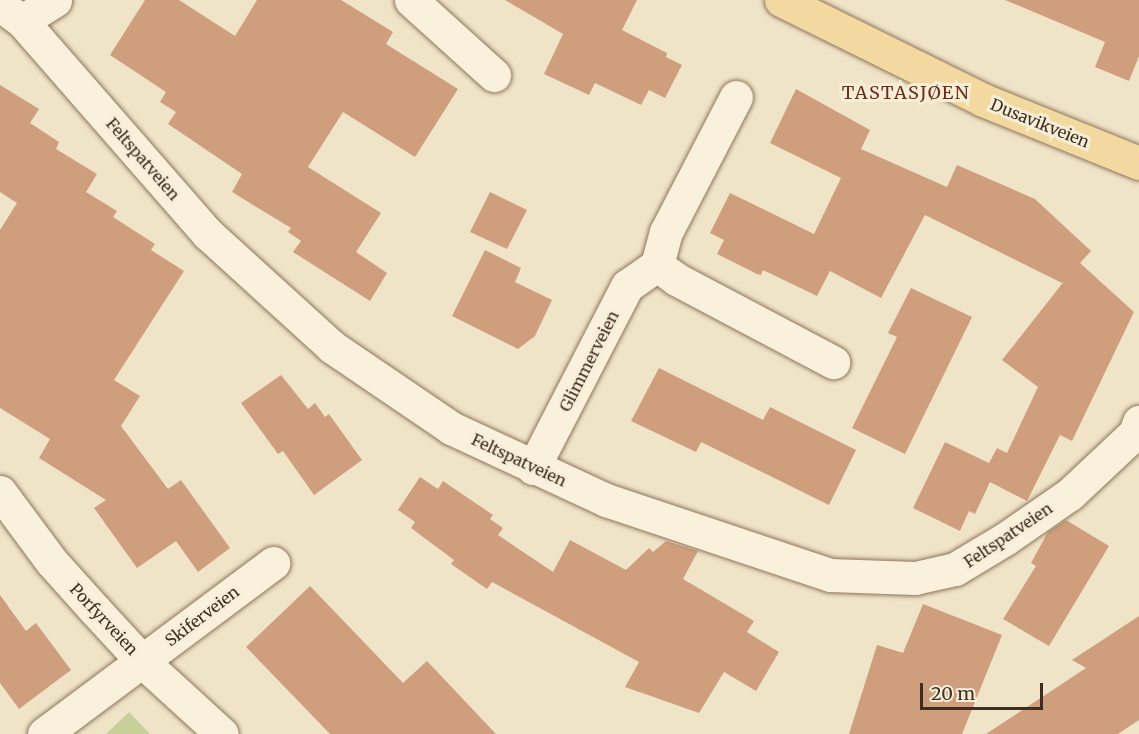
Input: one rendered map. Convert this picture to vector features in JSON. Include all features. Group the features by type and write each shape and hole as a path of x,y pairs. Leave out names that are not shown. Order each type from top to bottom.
{"main road":[{"name":"Dusavikveien","path":"781,0 983,100 1139,163"}],"street":[{"path":"11,13 55,0"},
{"path":"411,0 494,75"},
{"name":"Feltspatveien","path":"11,13 208,234 276,300 332,347 451,429 533,468 669,523 830,575 915,578 970,563 1005,540 1070,494 1134,433 1139,422"},
{"path":"736,97 666,232 657,265 676,279 833,362"},
{"name":"Glimmerveien","path":"533,468 627,286 657,265"},
{"name":"Porfyrveien","path":"0,492 51,561 142,661 222,734"},
{"name":"Skiferveien","path":"44,734 273,563"}],"green space":[{"path":"129,712 150,734 106,734"}],"building":[{"path":"145,0 179,0 235,36 257,0 341,0 393,32 386,44 458,89 415,157 343,112 308,167 381,213 356,252 387,273 370,301 293,252 301,241 288,232 291,228 232,192 242,174 168,124 176,112 160,102 166,92 110,55"},
{"path":"505,0 637,0 622,30 667,53 666,57 682,65 665,98 649,90 641,105 595,83 589,95 544,74 563,34"},
{"path":"1005,0 1139,0 1139,56 1129,81 1095,67 1105,42"},
{"path":"0,85 39,109 30,123 59,142 56,149 97,174 86,192 117,211 113,217 155,244 151,250 184,271 114,380 140,396 121,426 168,489 181,480 230,548 198,572 176,541 137,568 94,508 106,500 39,458 50,439 0,408 0,230 17,203 0,192"},
{"path":"796,89 870,130 861,149 947,187 957,165 1035,199 1091,251 1080,263 1134,312 1072,441 1060,435 1027,501 990,482 975,514 969,511 960,531 913,508 945,442 989,463 997,448 1007,453 1038,387 1002,360 1065,280 1062,283 925,215 881,298 830,271 817,296 763,270 761,275 757,274 717,254 724,240 710,233 730,193 814,234 841,178 770,143"},
{"path":"490,192 527,210 507,249 470,232"},
{"path":"485,250 521,268 515,282 552,300 535,336 518,349 452,316"},
{"path":"911,288 972,317 905,454 852,428 897,337 888,333"},
{"path":"659,368 763,420 770,407 856,450 829,505 701,442 696,452 631,421"},
{"path":"281,375 308,409 315,403 325,417 329,414 362,460 314,495 283,451 278,454 241,403"},
{"path":"420,477 438,489 443,481 493,515 490,519 503,528 498,535 553,572 570,540 626,570 649,548 653,552 666,541 698,551 683,579 754,621 747,632 779,652 756,691 724,672 699,713 625,687 639,662 492,582 487,589 451,564 454,560 411,528 415,522 398,510"},
{"path":"1066,520 1109,546 1049,646 1003,619 1036,566 1031,563 1048,532"},
{"path":"310,586 403,683 427,661 496,734 330,734 246,647"},
{"path":"0,595 26,631 36,623 71,670 19,709 0,683"},
{"path":"923,604 1002,635 962,734 849,734 877,645 903,653"},
{"path":"1139,616 1139,720 1118,734 986,734 1086,668 1072,660"}],"district":[{"name":"TASTASJØEN","path":"906,93"}]}
